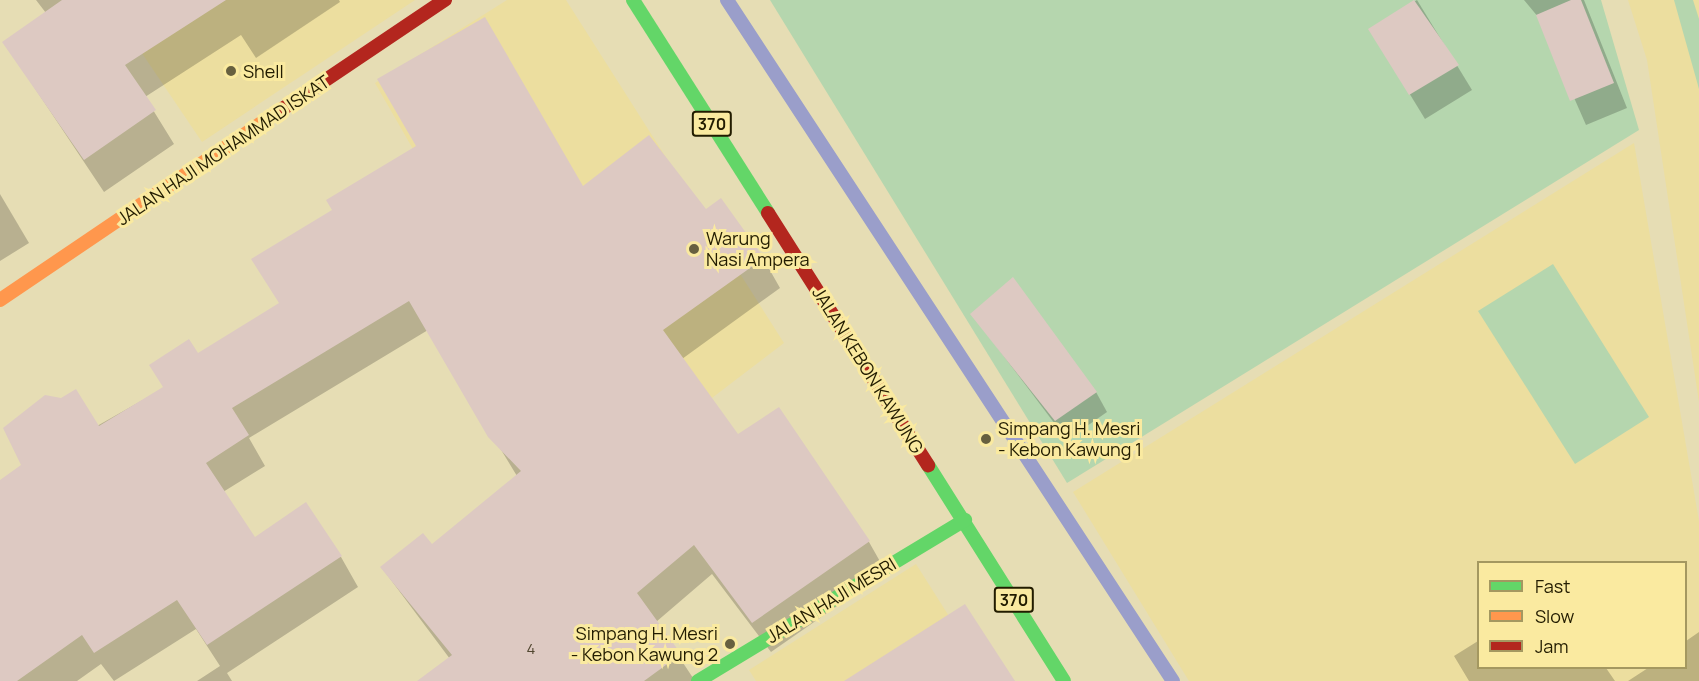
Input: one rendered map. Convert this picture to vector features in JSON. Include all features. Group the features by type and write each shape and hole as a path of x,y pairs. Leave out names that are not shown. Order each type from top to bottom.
{"street":[{"name":"JALAN HAJI MOHAMMAD ISKAT","path":"0,300 445,0"},
{"name":"JALAN KEBON KAWUNG","path":"633,0 965,520 1064,681"},
{"name":"JALAN HAJI MESRI","path":"698,681 965,520"}],"shaded area":[{"name":"Shell","path":"106,0 415,0 202,142"},
{"path":"507,0 566,0 784,343 569,507 521,337 375,83"},
{"path":"1628,0 1699,0 1699,402 1647,60"},
{"path":"1634,143 1699,521 1699,681 1189,681 1073,492"},
{"path":"916,564 990,681 756,681 749,670"}],"green space":[{"path":"770,0 1601,0 1639,130 1067,483"},
{"path":"1674,0 1693,0 1699,19 1699,89"},
{"path":"1553,264 1649,417 1575,464 1478,311"}],"building":[{"path":"62,0 226,0 125,65 156,110 84,160 2,42"},
{"path":"1414,0 1459,65 1409,95 1368,29"},
{"path":"1571,0 1581,0 1614,83 1570,101 1536,15"},
{"path":"485,17 583,186 649,135 706,209 721,198 764,258 663,330 738,434 779,407 870,541 752,623 694,545 637,593 681,654 644,681 417,681 452,655 380,567 423,533 432,544 521,471 488,437 409,301 232,408 249,435 206,463 255,537 306,502 342,556 207,645 177,600 94,653 82,635 17,681 0,681 0,480 21,465 3,428 45,395 61,398 76,389 99,426 163,387 149,365 189,339 198,353 279,303 251,259 332,210 326,200 416,146 377,79"},
{"path":"1013,277 1097,392 1055,421 970,314"},
{"path":"965,604 1015,681 844,681"}],"waterway":[{"path":"727,0 1173,681"}],"traffic: fast":[{"path":"633,0 768,213"},
{"path":"928,465 1064,681"},
{"path":"698,681 965,520"}],"traffic: slow":[{"path":"0,300 284,108"}],"traffic: jam":[{"path":"284,108 445,0"},
{"path":"768,213 928,465"}],"place":[{"name":"Shell","path":"231,71"},
{"name":"Warung Nasi Ampera","path":"694,249"},
{"name":"Simpang H. Mesri - Kebon Kawung 1","path":"986,439"},
{"name":"Simpang H. Mesri - Kebon Kawung 2","path":"730,644"}]}
